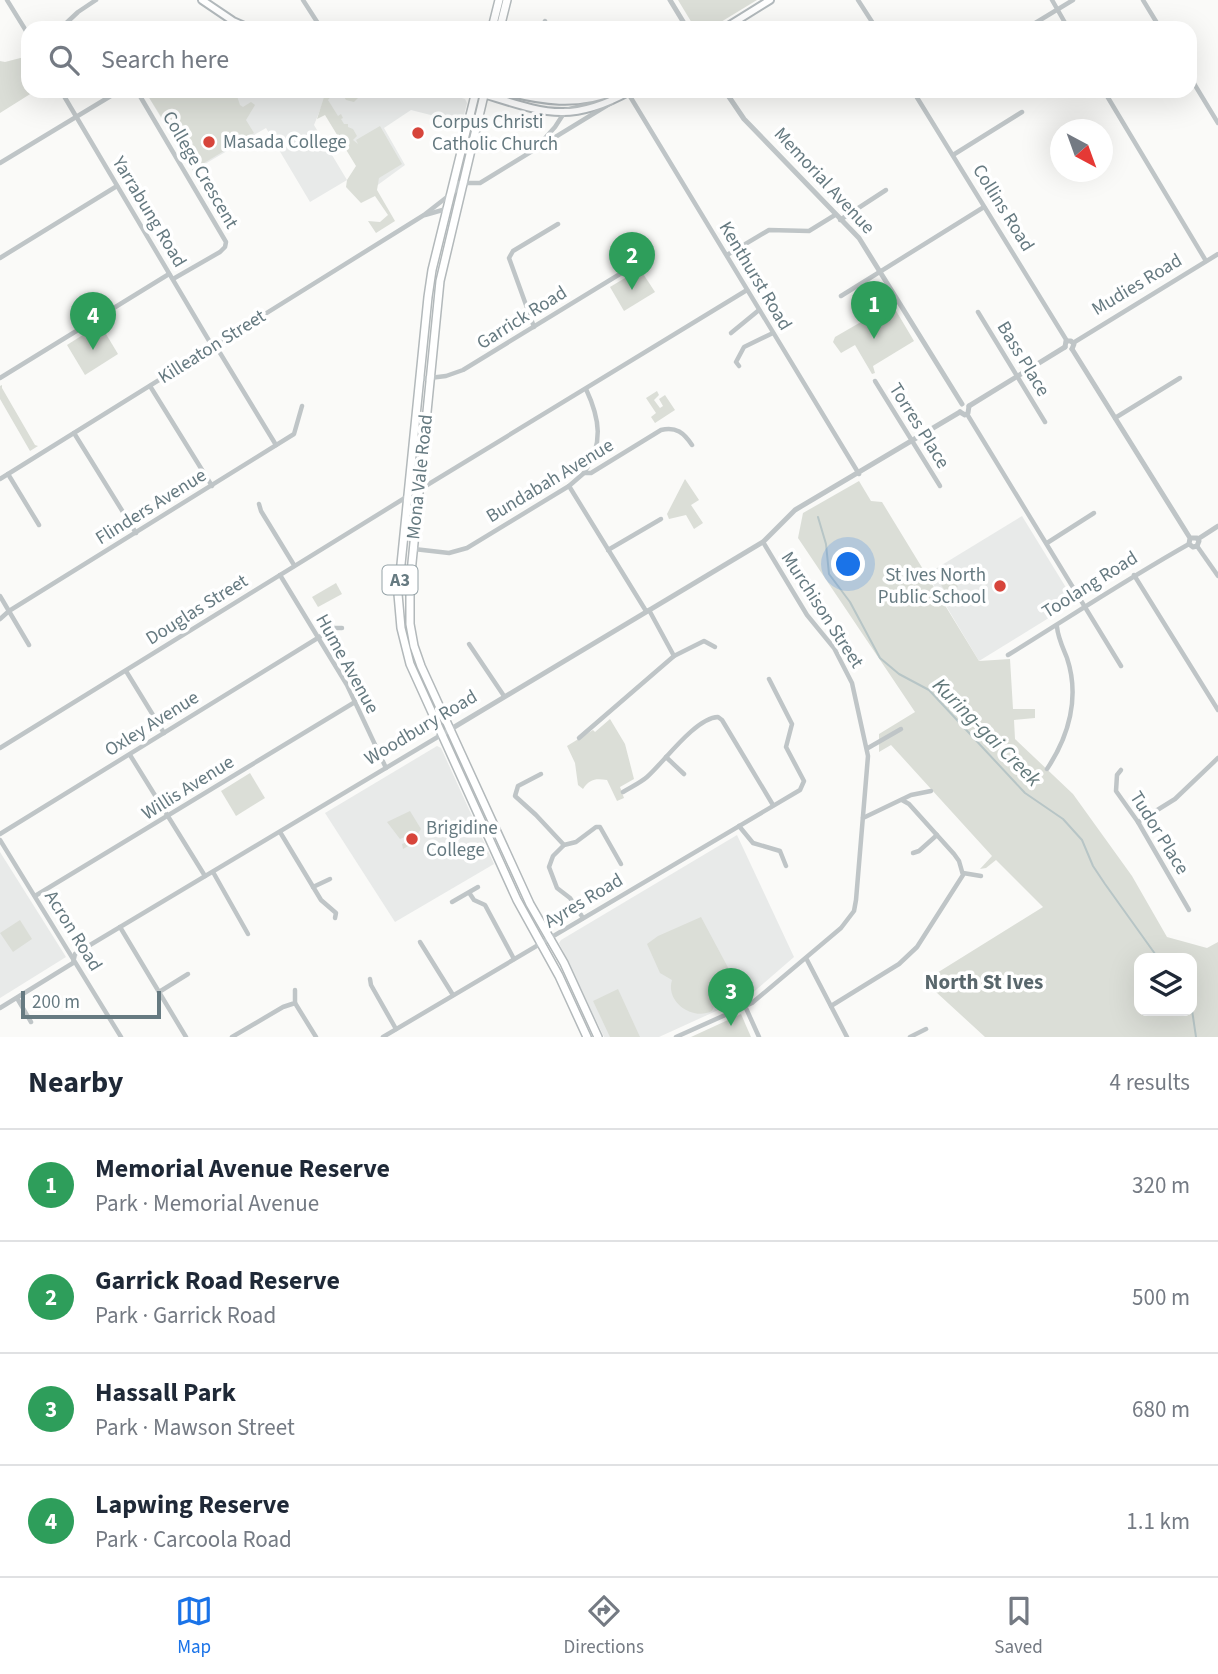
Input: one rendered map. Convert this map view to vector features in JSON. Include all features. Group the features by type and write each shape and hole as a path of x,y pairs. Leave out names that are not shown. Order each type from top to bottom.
{"highway":[{"path":"494,21 499,0"},
{"path":"505,21 507,0"},
{"name":"Mona Vale Road","path":"477,98 432,270 398,594 401,628 410,664 441,734 505,874 559,976 587,1037"},
{"name":"Mona Vale Road","path":"478,98 463,183 440,281 409,608 414,646 449,730 530,904 564,963 598,1037"}],"main road":[{"path":"196,0 228,21"},
{"path":"202,0 233,21"},
{"path":"736,21 770,0"},
{"path":"499,98 562,113 589,110 616,98"},
{"path":"532,98 566,102 593,98"}],"street":[{"path":"7,0 21,23"},
{"path":"68,21 96,0"},
{"path":"303,0 316,21"},
{"path":"670,0 683,21"},
{"path":"858,0 872,21"},
{"path":"1052,0 1064,21"},
{"path":"1038,21 1073,0"},
{"path":"1143,0 1156,21"},
{"path":"1197,88 1218,123"},
{"name":"Yarrabung Road","path":"65,98 171,277 276,445"},
{"path":"0,163 107,98"},
{"name":"College Crescent","path":"141,98 226,242 220,252 171,277"},
{"path":"562,113 569,108 607,98"},
{"name":"Killeaton Street","path":"537,146 545,144 619,98"},
{"name":"Kenthurst Road","path":"633,98 859,474"},
{"name":"Memorial Avenue","path":"730,98 744,119 859,238 962,404"},
{"name":"Collins Road","path":"920,98 1189,541"},
{"path":"1108,98 1206,261"},
{"path":"953,155 1022,112"},
{"name":"Killeaton Street","path":"0,479 424,215 456,190 459,183 480,183 537,146 555,127 562,113"},
{"path":"0,258 117,186"},
{"path":"841,220 886,190"},
{"path":"841,296 984,207"},
{"name":"Killeaton Street","path":"424,215 447,209"},
{"path":"727,255 769,230 809,231 835,215"},
{"path":"534,327 509,258 513,251 558,223"},
{"name":"Mudies Road","path":"969,406 1218,254"},
{"name":"Garrick Road","path":"421,379 464,370 633,266"},
{"path":"0,378 171,277"},
{"path":"419,490 747,290"},
{"path":"731,333 759,309"},
{"name":"Bass Place","path":"978,312 1045,422"},
{"path":"739,366 736,362 744,347 773,332"},
{"path":"1115,418 1180,378"},
{"name":"Torres Place","path":"875,381 940,486"},
{"path":"150,386 212,486"},
{"path":"584,473 601,458 597,415 586,388"},
{"path":"859,474 960,412 962,404 969,406 967,414"},
{"name":"Flinders Avenue","path":"0,619 294,435 302,406"},
{"path":"960,412 967,414 1121,666"},
{"name":"Bundabah Avenue","path":"413,549 449,553 462,551 584,473 591,473 601,458 660,430 670,428 683,434 692,445"},
{"path":"74,433 136,533"},
{"path":"8,474 39,525"},
{"name":"Woodbury Road","path":"0,1008 72,964 75,954 763,542 795,510 859,474"},
{"path":"569,485 674,656"},
{"name":"Douglas Street","path":"0,748 293,565 409,496"},
{"path":"260,504 261,511 293,565"},
{"path":"1047,542 1094,513"},
{"path":"608,550 661,519"},
{"path":"1218,526 1198,542 1193,547 1189,541 1194,536 1198,542 1218,576"},
{"name":"Toolang Road","path":"1008,654 1057,626 1189,541"},
{"name":"Murchison Street","path":"676,1037 752,1003 841,928 854,911 868,748 852,683 834,648 807,615 763,542"},
{"name":"Hume Avenue","path":"280,575 355,702 386,768"},
{"path":"1134,575 1218,710"},
{"path":"0,596 29,645"},
{"path":"1047,769 1068,731 1072,702 1070,672 1057,626"},
{"name":"Oxley Avenue","path":"0,834 334,628 342,628"},
{"path":"579,738 674,656 704,641 715,648"},
{"path":"469,645 504,696"},
{"path":"126,671 164,733"},
{"name":"Ayres Road","path":"386,1036 800,789 804,781 786,747 792,724 769,679"},
{"name":"Willis Avenue","path":"35,896 355,702"},
{"path":"623,792 645,779 666,757 714,717 722,720 773,805"},
{"path":"868,748 901,729"},
{"path":"130,755 205,876"},
{"path":"666,757 684,774"},
{"path":"1138,822 1175,799 1218,758"},
{"name":"Tudor Place","path":"1121,770 1117,775 1116,791 1138,822 1189,910"},
{"path":"541,774 518,786 515,796 537,815 564,845"},
{"path":"863,818 911,795 931,791"},
{"path":"831,1006 899,964 917,947 963,873 959,861 909,804 902,800"},
{"path":"739,826 753,843 780,851 786,866"},
{"path":"583,918 570,898 557,888 550,867 553,856 564,845 576,842 596,827 600,827 621,864"},
{"path":"280,832 321,900 335,913 335,918"},
{"path":"913,853 937,835"},
{"name":"Acron Road","path":"0,840 121,1037"},
{"path":"213,872 248,934"},
{"path":"963,873 981,876"},
{"path":"313,887 330,879"},
{"path":"452,902 478,887"},
{"path":"470,894 474,900 485,905 514,959"},
{"path":"120,927 186,1037"},
{"path":"420,942 453,995"},
{"path":"806,958 847,1037"},
{"path":"159,992 188,974"},
{"path":"370,979 370,985 396,1030"},
{"path":"295,990 295,1003 316,1037"},
{"path":"17,998 31,1021"},
{"path":"232,1037 283,1007 295,1003"},
{"path":"745,1006 760,1037"},
{"path":"910,1037 926,1029"}],"shaded area":[{"path":"678,0 757,0 722,21 691,21"},
{"path":"21,58 21,98 24,98 0,113 0,61"},
{"name":"Masada College","path":"149,98 462,98 467,103 462,123 411,110 384,128 405,165 375,187 324,100 314,125 347,180 310,202 266,128 193,171"},
{"path":"149,98 238,98 243,107 251,102 255,105 246,120 254,133 194,169"},
{"path":"324,98 330,98 328,100 338,116 341,114 344,124 353,129 357,136 353,140 358,144 356,140 380,126 402,164 379,178 377,190 395,221 376,233 368,221 380,222 388,215 375,196 361,203 346,187 347,180 356,166 325,115 317,119"},
{"path":"345,98 358,98 354,102"},
{"path":"640,269 655,292 624,311 610,287"},
{"path":"892,304 914,341 873,366 875,373 872,374 855,345 841,353 833,342 835,337"},
{"path":"100,324 118,354 85,375 67,345"},
{"path":"2,385 38,446 30,451 0,399"},
{"path":"657,391 659,395 654,400 660,408 663,406 659,399 665,395 675,410 655,423 651,417 656,413 646,398"},
{"path":"685,479 699,500 691,505 703,523 694,529 686,515 669,519 667,514"},
{"path":"859,481 871,501 882,502 979,661 1010,659 1013,709 1035,709 1035,718 1014,720 1015,739 1073,794 1132,876 1167,937 1207,948 1218,942 1218,1037 985,1037 924,981 1043,907 996,860 980,869 992,856 891,745 879,752 879,734 915,712 798,538 803,513"},
{"name":"St Ives North Public School","path":"1022,516 1073,603 979,661 927,574"},
{"path":"945,567 958,587 947,594 934,574"},
{"path":"336,583 342,594 318,607 312,597"},
{"path":"610,719 625,744 634,779 620,787 624,798 617,801 607,780 593,780 583,789 578,785 575,763 567,746 593,730 595,732"},
{"name":"Brigidine College","path":"437,746 441,748 494,864 395,922 325,813"},
{"path":"250,773 265,798 236,816 221,791"},
{"path":"410,811 421,829 410,845 403,849 402,844 409,841 407,836 400,839 387,822"},
{"path":"737,835 794,957 749,996 659,1037 604,1037 559,943"},
{"path":"0,852 66,957 0,998"},
{"path":"701,917 732,975 729,977 735,990 718,998 712,1011 697,1013 682,1008 677,1002 671,988 672,980 660,973 647,944 658,936"},
{"path":"20,920 32,939 13,952 0,933"},
{"path":"618,989 640,1037 610,1037 593,1001"},
{"path":"741,1014 751,1037 691,1037"}],"waterway":[{"name":"Kuring-gai Creek","path":"818,517 826,544 829,574 850,602 880,658 899,674 929,690 1025,793 1063,819 1082,840 1093,866 1154,953"},
{"name":"Kuring-gai Creek","path":"1193,1016 1196,1037"}],"place":[{"name":"Corpus Christi Catholic Church","path":"418,133"},
{"name":"Masada College","path":"209,142"},
{"name":"Garrick Road Reserve","path":"632,290"},
{"name":"Memorial Avenue Reserve","path":"874,339"},
{"name":"Lapwing Reserve","path":"93,350"},
{"name":"St Ives North Public School","path":"1000,586"},
{"name":"Brigidine College","path":"412,839"},
{"name":"Hassall Park","path":"731,1026"}],"district":[{"name":"North St Ives","path":"984,982"}]}
